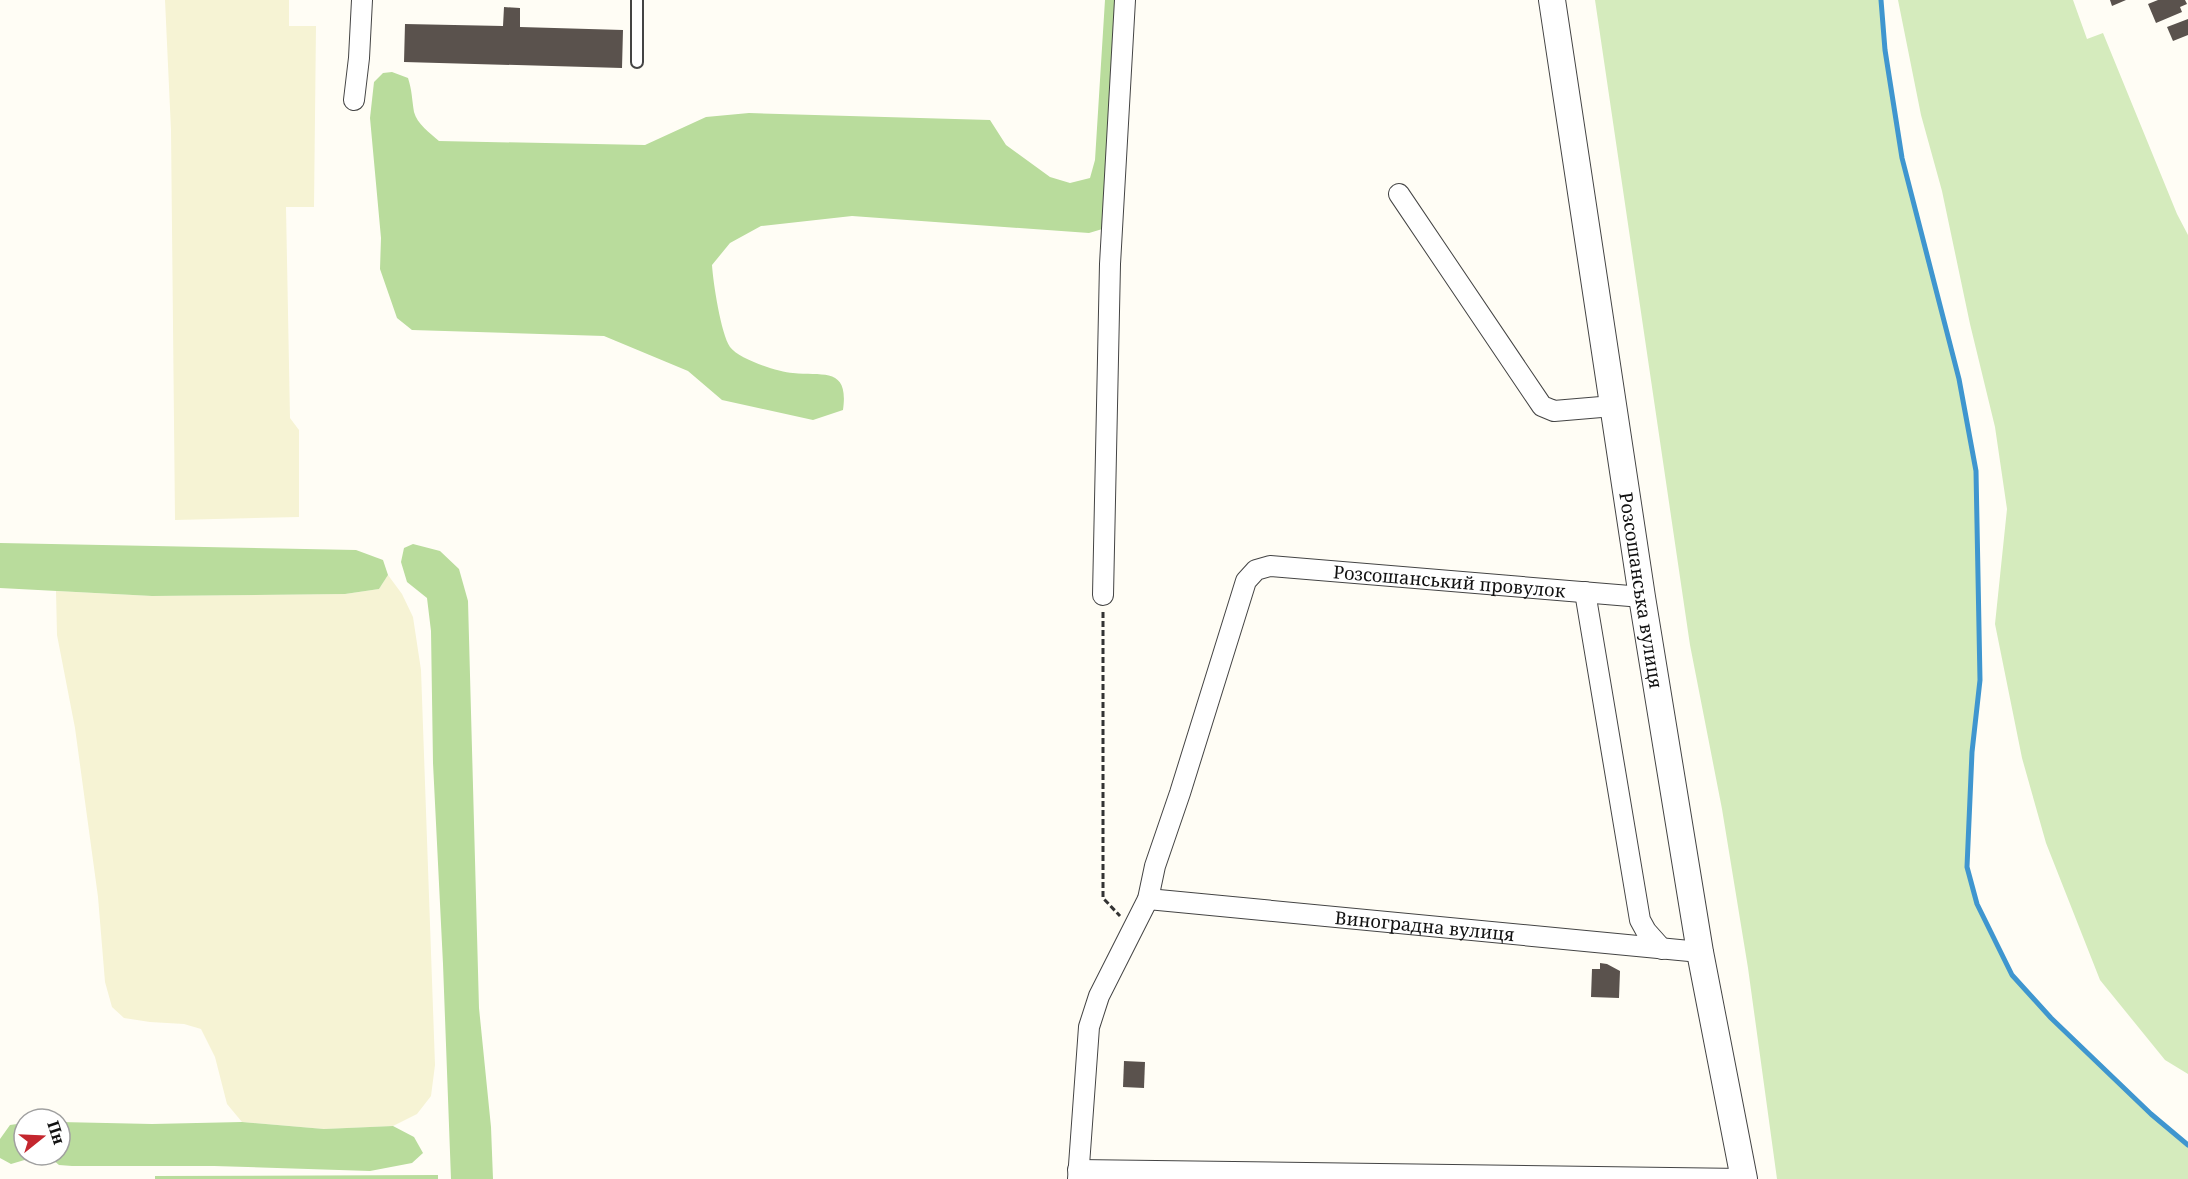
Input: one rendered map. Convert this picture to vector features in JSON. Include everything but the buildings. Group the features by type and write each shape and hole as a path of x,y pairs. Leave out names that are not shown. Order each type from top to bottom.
{"street":[{"path":"354,99 362,0"},
{"path":"1103,595 1110,264 1125,0"},
{"name":"Розсошанська вулиця","path":"1552,0 1642,597 1700,952 1743,1179"},
{"path":"1399,194 1542,406 1554,411 1613,406"},
{"name":"Розсошанський провулок","path":"1148,899 1155,866 1246,581 1256,570 1270,566 1642,597"},
{"path":"1585,592 1640,920 1646,931 1662,949"},
{"path":"1148,899 1099,996 1089,1027 1078,1174 1743,1179"},
{"name":"Виноградна вулиця","path":"1148,899 1700,952"}],"lane":[{"path":"637,62 638,0"}],"path":[{"path":"1103,595 1103,898 1121,917"}],"shaded area":[{"path":"165,0 289,0 289,26 316,26 314,207 286,207 290,418 299,430 299,517 175,520 171,130"},
{"path":"388,575 402,594 413,617 421,670 435,1065 431,1096 417,1114 393,1126 324,1129 242,1122 227,1104 215,1057 201,1029 184,1024 124,1018 112,1007 105,982 98,897 75,728 57,635 56,591 152,596 345,594 379,589"}],"green space":[{"path":"1105,0 1134,0 1109,227 1089,233 852,216 761,226 730,243 712,265 721,320 730,347 741,356 778,370 832,376 842,386 843,410 813,420 722,400 688,371 604,336 412,330 397,318 380,269 381,238 370,118 374,82 383,73 392,72 408,78 414,112 424,128 439,141 645,145 706,117 749,113 990,120 1006,145 1050,177 1070,183 1090,178 1095,160"},
{"path":"1595,0 1881,0 1885,50 1902,158 1959,379 1976,471 1980,680 1972,752 1967,867 1977,904 2012,975 2051,1018 2151,1114 2188,1145 2188,1179 1777,1179 1748,968 1722,809 1690,645"},
{"path":"1898,0 2073,0 2087,39 2103,33 2177,214 2188,235 2188,1074 2165,1060 2100,980 2046,843 2022,758 1995,624 2007,509 1995,427 1970,324 1942,191 1921,115"},
{"path":"0,543 356,550 383,560 388,575 379,589 345,594 152,596 0,588"},
{"path":"413,544 440,551 459,569 468,601 479,1008 491,1127 493,1179 451,1179 433,763 431,631 427,598 407,582 401,562 404,548"},
{"path":"72,1122 152,1124 242,1122 324,1129 393,1126 414,1137 423,1153 412,1163 370,1171 214,1166 72,1166"},
{"path":"12,1125 11,1164 0,1158 0,1139"},
{"path":"438,1175 438,1179 155,1179 155,1176"}],"waterway":[{"path":"1881,0 1885,50 1902,158 1959,379 1976,471 1980,680 1972,752 1967,867 1977,904 2012,975 2051,1018 2151,1114 2188,1145"}]}
